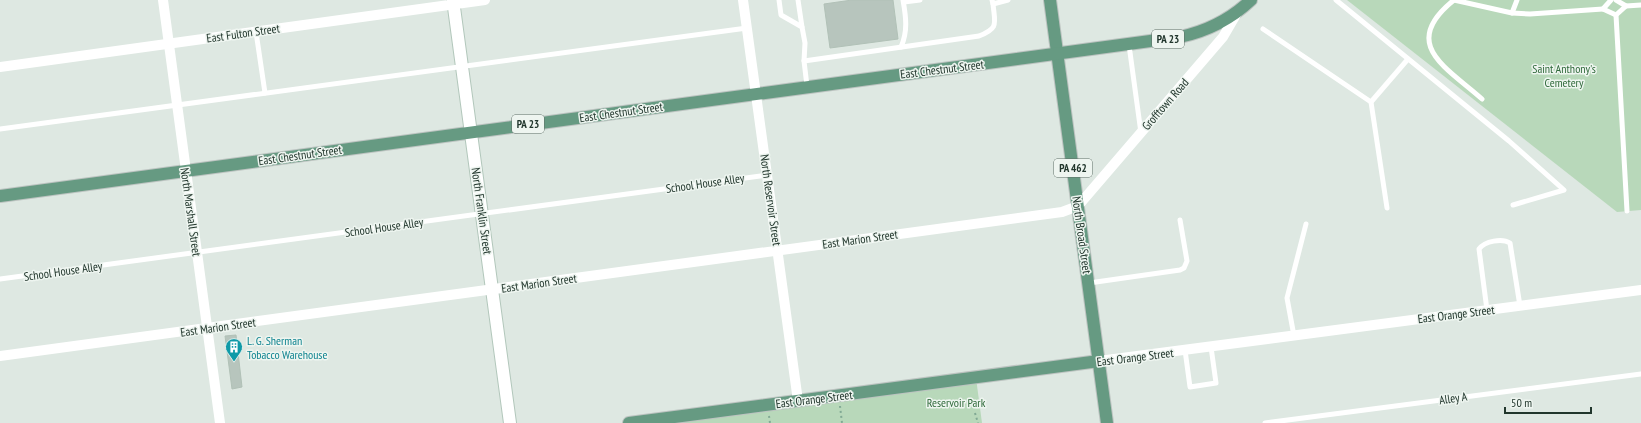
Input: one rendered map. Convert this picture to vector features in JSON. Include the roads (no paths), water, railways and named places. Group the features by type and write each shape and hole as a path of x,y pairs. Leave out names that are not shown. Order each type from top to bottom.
{"main road":[{"name":"North Broad Street","path":"1050,0 1107,423"},
{"name":"Grofftown Road","path":"1237,14 1251,0"},
{"name":"North Franklin Street","path":"453,2 510,423"},
{"name":"East Chestnut Street","path":"0,196 807,86 1129,45 1194,34 1218,25 1237,14"},
{"name":"East Orange Street","path":"629,423 1099,361"}],"street":[{"name":"North Marshall Street","path":"163,0 220,423"},
{"name":"East Fulton Street","path":"0,66 256,32 453,2 485,0"},
{"name":"North Reservoir Street","path":"743,0 798,401"},
{"name":"Grofftown Road","path":"1078,206 1222,37 1237,14"},
{"name":"East Marion Street","path":"0,356 1057,213 1078,206"},
{"name":"East Orange Street","path":"1099,361 1641,290"}],"lane":[{"path":"779,0 781,15 802,27"},
{"path":"798,0 805,43 804,61 807,86"},
{"path":"901,47 906,37 906,21 903,1 920,0"},
{"path":"804,61 979,36 991,31 995,23 992,2 1008,0"},
{"path":"1336,0 1509,141 1564,190 1513,205"},
{"path":"1482,99 1438,60 1430,49 1428,39 1429,30 1439,13 1454,0 1512,13 1530,14 1603,9 1616,15"},
{"path":"1512,13 1517,0"},
{"path":"1603,9 1611,0"},
{"path":"1616,0 1626,6 1641,5"},
{"path":"1616,15 1626,6"},
{"path":"1616,15 1627,211"},
{"path":"0,129 747,28"},
{"path":"1263,29 1371,102 1387,208"},
{"path":"256,32 265,93"},
{"path":"1129,45 1141,132"},
{"path":"1371,102 1408,59"},
{"name":"School House Alley","path":"0,280 767,175"},
{"path":"1088,283 1180,270 1184,268 1187,261 1180,220"},
{"path":"1294,336 1287,298 1306,224"},
{"path":"1487,310 1479,249 1486,243 1496,241 1506,241 1510,243 1520,306"},
{"path":"1185,350 1190,387 1216,384 1211,347"},
{"name":"Alley A","path":"1265,423 1641,374"}],"place":[{"name":"L. G. Sherman Tobacco Warehouse","path":"234,362"}],"park label":[{"name":"Saint Anthony's Cemetery","path":"1564,75"},
{"name":"Reservoir Park","path":"956,402"}]}
